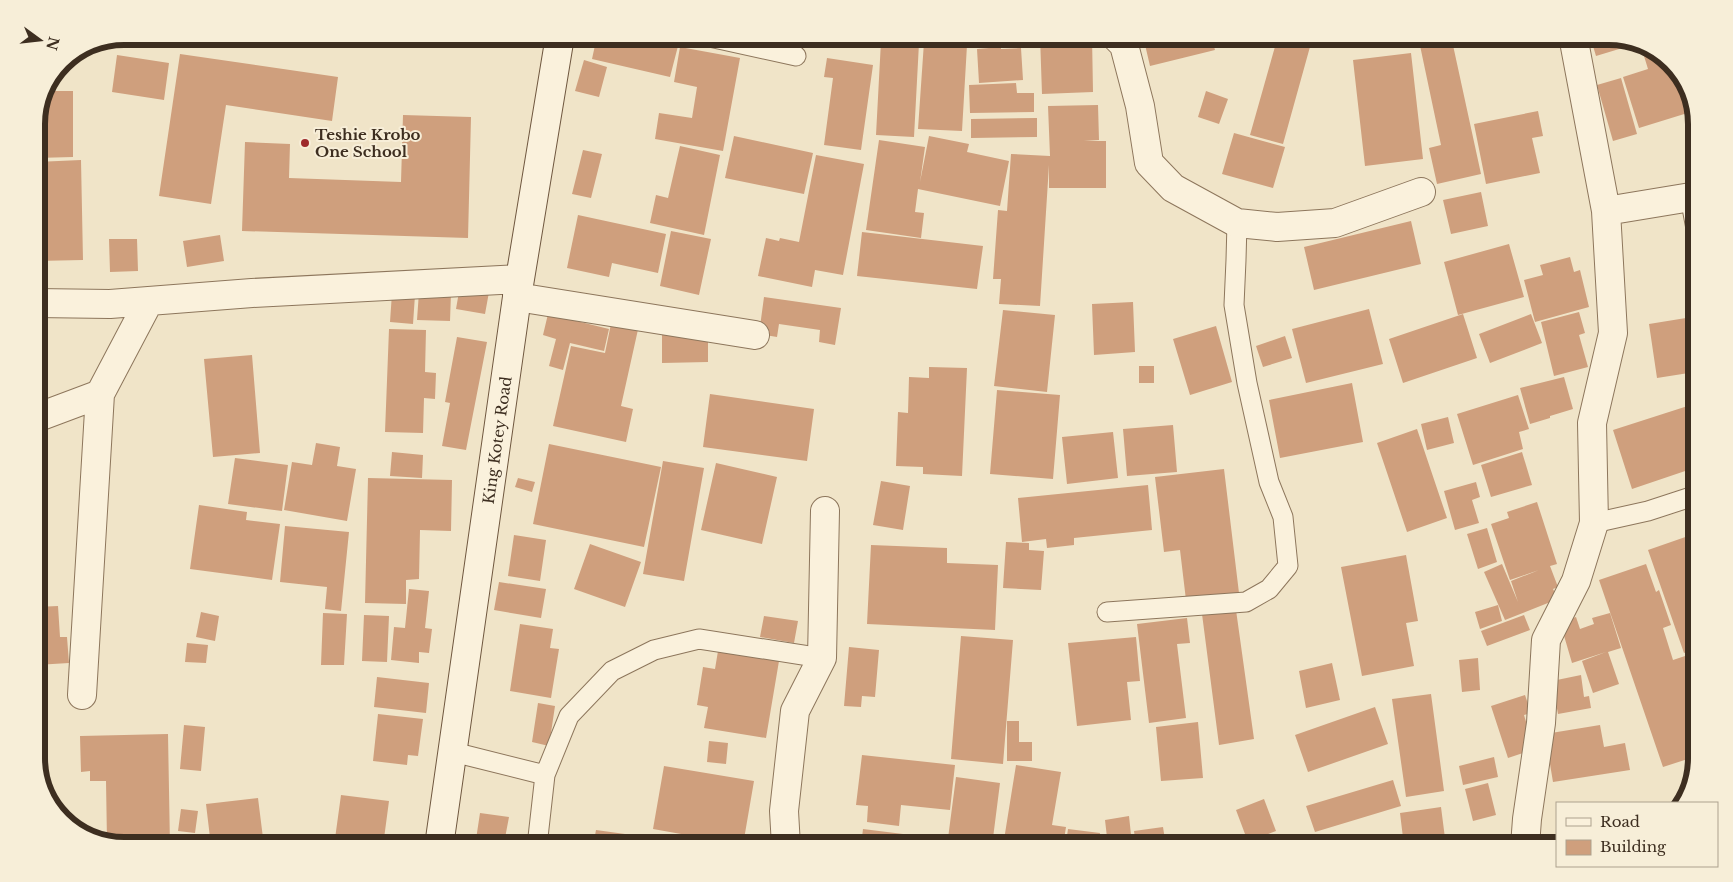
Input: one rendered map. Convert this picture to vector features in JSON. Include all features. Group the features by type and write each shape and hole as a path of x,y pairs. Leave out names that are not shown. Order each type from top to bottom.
{"street":[{"name":"King Kotey Road","path":"440,837 518,288 558,45"},
{"path":"1124,45 1140,106 1149,163 1173,188 1236,223 1277,227 1335,223 1420,192"},
{"path":"1526,837 1541,723 1546,640 1576,581 1594,523 1592,423 1612,333 1606,211 1575,45"},
{"path":"1606,211 1688,198"},
{"path":"45,303 110,304 252,293 518,288 755,335"},
{"path":"82,696 100,394 150,301"},
{"path":"45,415 100,394"},
{"path":"785,837 784,811 795,712 822,658 825,511"}],"lane":[{"path":"746,45 796,56"},
{"path":"1107,612 1246,602 1269,589 1288,566 1283,517 1269,482 1234,305 1236,223"},
{"path":"1594,523 1648,511 1688,497"},
{"path":"538,837 546,775 569,716 612,671 654,650 700,639 822,658"},
{"path":"453,752 546,775"}],"building":[{"path":"595,45 678,46 670,77 592,59"},
{"path":"881,45 919,45 914,137 876,135"},
{"path":"924,45 967,45 962,131 918,129"},
{"path":"1040,45 1092,45 1093,92 1042,94"},
{"path":"1145,45 1214,45 1215,50 1150,66"},
{"path":"1275,45 1310,45 1283,144 1250,135"},
{"path":"1420,45 1453,45 1481,174 1437,184 1429,148 1441,145"},
{"path":"1593,45 1625,47 1596,56"},
{"path":"680,47 740,58 723,151 655,139 659,113 692,118 697,87 674,82"},
{"path":"1001,47 1001,49 1021,48 1023,80 979,83 977,49"},
{"path":"1411,53 1423,159 1365,166 1353,60"},
{"path":"1643,53 1653,58 1675,80 1684,99 1687,113 1639,128 1623,77 1648,69"},
{"path":"180,54 338,77 332,121 226,105 211,204 159,196"},
{"path":"117,55 169,63 164,100 112,92"},
{"path":"827,58 873,65 861,150 824,145 833,78 824,77"},
{"path":"584,60 607,67 599,97 575,91"},
{"path":"1621,78 1637,134 1613,141 1597,85"},
{"path":"1016,83 1017,93 1034,93 1034,112 970,113 969,85"},
{"path":"52,91 73,91 73,157 45,158 45,119"},
{"path":"1206,91 1228,99 1219,124 1198,117"},
{"path":"1098,105 1099,140 1084,141 1106,141 1106,188 1049,188 1049,165 1040,306 999,304 1001,279 993,279 998,210 1007,211 1011,154 1050,156 1048,106"},
{"path":"1538,111 1543,136 1532,138 1540,173 1486,184 1474,124"},
{"path":"403,115 471,117 468,238 242,231 245,142 290,144 289,178 401,182"},
{"path":"1037,118 1037,137 971,138 971,119"},
{"path":"1234,133 1285,147 1273,188 1222,174"},
{"path":"734,136 813,153 804,194 725,178"},
{"path":"929,136 969,144 967,152 1009,161 1000,206 918,189 915,212 924,213 921,238 866,230 879,140 925,147 920,182"},
{"path":"680,146 720,155 704,235 650,223 656,195 668,198"},
{"path":"583,150 602,154 591,198 572,194"},
{"path":"816,155 864,164 843,275 815,270 812,287 758,276 766,238 779,241 780,238 799,242"},
{"path":"81,160 83,260 45,261 45,162"},
{"path":"1481,192 1488,226 1451,234 1443,200"},
{"path":"578,215 666,234 658,273 612,263 609,277 567,268"},
{"path":"1411,221 1421,264 1314,290 1304,247"},
{"path":"671,231 711,239 699,295 660,286"},
{"path":"862,232 983,246 977,289 857,276"},
{"path":"220,235 224,261 187,267 183,241"},
{"path":"109,239 137,239 138,271 110,272"},
{"path":"1509,244 1524,297 1458,315 1444,262"},
{"path":"1570,257 1574,272 1580,270 1589,307 1535,322 1524,280 1543,275 1540,265"},
{"path":"460,286 489,292 485,314 456,309"},
{"path":"419,292 451,293 450,321 417,320"},
{"path":"392,293 415,295 413,324 390,322"},
{"path":"764,297 841,308 835,345 819,342 820,330 779,324 777,337 759,334"},
{"path":"1133,302 1135,352 1094,355 1092,304"},
{"path":"1369,309 1383,364 1306,383 1292,329"},
{"path":"1003,310 1055,315 1047,392 994,386"},
{"path":"1579,312 1585,333 1579,335 1588,367 1554,376 1541,322"},
{"path":"548,314 609,329 604,351 570,343 563,370 549,366 556,339 543,335"},
{"path":"1463,314 1477,358 1403,383 1389,339"},
{"path":"1531,314 1542,343 1490,363 1479,334"},
{"path":"1686,318 1688,330 1688,373 1657,378 1649,324"},
{"path":"612,319 639,325 621,406 633,409 626,442 553,426 571,346 605,353"},
{"path":"662,325 708,325 708,362 662,363"},
{"path":"1216,326 1232,382 1190,395 1173,339"},
{"path":"389,329 426,330 425,372 436,373 435,399 424,398 423,433 385,432"},
{"path":"1285,336 1292,358 1263,367 1256,346"},
{"path":"457,337 487,342 466,450 442,446 450,403 445,402"},
{"path":"252,355 260,453 213,457 204,359"},
{"path":"1139,366 1154,366 1154,383 1139,383"},
{"path":"929,367 967,368 962,476 923,474 923,467 896,466 898,412 908,413 909,377 929,378"},
{"path":"1564,377 1573,409 1530,424 1520,388"},
{"path":"1352,383 1363,442 1280,458 1269,400"},
{"path":"997,390 1060,395 1053,479 990,474"},
{"path":"710,394 814,409 807,461 703,447"},
{"path":"1518,395 1529,429 1519,432 1523,449 1473,465 1457,414"},
{"path":"1688,406 1688,470 1632,489 1613,430"},
{"path":"1448,417 1454,443 1427,450 1421,424"},
{"path":"1173,425 1177,472 1127,476 1123,429"},
{"path":"1417,429 1447,518 1407,532 1377,443"},
{"path":"1113,432 1118,478 1067,484 1062,437"},
{"path":"316,443 340,447 337,466 356,469 347,521 284,510 292,462 312,465"},
{"path":"549,444 661,467 644,547 533,524"},
{"path":"392,452 423,455 422,478 390,476"},
{"path":"1522,452 1532,485 1491,497 1481,465"},
{"path":"235,458 288,465 282,511 228,504"},
{"path":"663,461 704,468 684,581 643,574"},
{"path":"716,463 777,477 762,544 701,530"},
{"path":"1224,469 1239,593 1186,600 1180,550 1164,552 1155,477"},
{"path":"368,478 452,480 451,531 420,530 419,579 406,580 406,604 365,603"},
{"path":"518,478 535,482 532,492 515,487"},
{"path":"881,481 910,486 903,530 873,525"},
{"path":"1476,482 1480,497 1472,500 1479,523 1455,530 1444,491"},
{"path":"1148,485 1152,530 1074,538 1074,545 1047,548 1046,539 1022,542 1018,498"},
{"path":"1537,502 1557,564 1550,566 1558,587 1553,589 1558,599 1505,620 1484,572 1502,564 1518,602 1511,581 1539,570 1510,580 1491,524 1509,518 1507,512"},
{"path":"199,505 247,512 246,520 280,524 272,580 190,569"},
{"path":"285,526 349,532 341,611 325,609 327,587 280,582"},
{"path":"1487,528 1497,562 1478,569 1467,534"},
{"path":"514,535 546,540 540,581 508,576"},
{"path":"1688,536 1688,651 1684,653 1648,550"},
{"path":"1006,542 1029,543 1029,550 1044,551 1041,590 1003,588"},
{"path":"590,544 641,562 625,607 574,589"},
{"path":"871,545 947,548 947,563 998,565 995,630 867,624"},
{"path":"1406,555 1418,621 1406,623 1414,666 1362,676 1341,567"},
{"path":"1646,564 1656,592 1659,590 1671,625 1663,628 1673,660 1685,656 1688,665 1688,685 1685,686 1688,695 1688,759 1663,767 1599,580"},
{"path":"499,582 546,589 541,618 494,610"},
{"path":"409,589 429,591 425,628 432,629 429,653 419,652 419,663 391,660 394,627 405,628"},
{"path":"1498,605 1502,621 1480,629 1475,612"},
{"path":"58,606 60,637 67,637 69,663 45,664 45,607"},
{"path":"1236,610 1254,739 1219,745 1202,614"},
{"path":"201,612 219,616 215,641 196,637"},
{"path":"323,613 347,614 344,665 321,665"},
{"path":"1610,613 1621,648 1608,652 1619,684 1593,693 1582,661 1606,652 1572,663 1560,622 1576,617 1580,629 1594,624 1592,618"},
{"path":"364,615 389,616 387,662 362,661"},
{"path":"1524,615 1530,630 1487,646 1481,631"},
{"path":"764,616 798,621 794,643 760,637"},
{"path":"1187,618 1190,643 1177,644 1186,718 1149,723 1137,624"},
{"path":"520,624 553,629 550,648 559,649 551,698 510,691"},
{"path":"961,636 1013,640 1003,764 951,759"},
{"path":"1136,637 1140,681 1127,682 1131,720 1077,726 1068,643"},
{"path":"187,643 208,645 206,663 185,662"},
{"path":"849,647 879,650 875,697 862,696 861,707 844,706"},
{"path":"718,651 779,661 766,738 704,728 708,707 697,705 703,667 715,669"},
{"path":"1478,658 1480,690 1462,692 1459,660"},
{"path":"1332,663 1340,700 1306,708 1299,671"},
{"path":"1581,675 1584,697 1589,696 1591,708 1558,714 1552,681"},
{"path":"377,677 429,683 426,713 374,707"},
{"path":"1431,694 1444,791 1406,797 1392,699"},
{"path":"1525,695 1531,713 1524,715 1532,750 1508,758 1491,706"},
{"path":"538,703 555,706 549,746 532,742"},
{"path":"1375,707 1388,744 1308,772 1295,735"},
{"path":"378,714 423,719 418,756 408,755 407,765 373,761"},
{"path":"1007,721 1019,721 1019,742 1032,742 1032,761 1007,761"},
{"path":"1198,722 1203,778 1161,781 1156,727"},
{"path":"184,725 205,727 201,771 180,769"},
{"path":"1600,725 1604,747 1625,743 1630,770 1553,782 1545,734"},
{"path":"168,734 170,837 124,837 107,835 106,781 90,781 90,771 81,772 80,736"},
{"path":"709,741 728,743 726,764 707,762"},
{"path":"45,753 47,753 50,785 45,763"},
{"path":"862,755 955,765 950,810 901,805 899,826 867,822 868,806 856,805"},
{"path":"1494,757 1498,777 1463,785 1459,766"},
{"path":"1016,765 1061,772 1052,825 1066,827 1064,837 1004,837"},
{"path":"664,766 754,781 744,837 698,837 653,829"},
{"path":"956,777 1000,783 993,837 948,837"},
{"path":"1393,780 1401,806 1315,832 1306,806"},
{"path":"1488,783 1496,815 1473,821 1465,789"},
{"path":"341,795 389,801 384,837 335,837"},
{"path":"258,798 263,837 210,837 206,804"},
{"path":"1264,799 1276,831 1261,837 1246,837 1236,810"},
{"path":"1441,807 1445,837 1403,837 1400,813"},
{"path":"181,809 198,811 195,833 178,831"},
{"path":"480,813 509,817 505,837 476,837"},
{"path":"1129,816 1131,837 1107,837 1105,820"},
{"path":"1163,827 1165,837 1135,837 1134,831"},
{"path":"863,829 903,834 902,837 862,837"},
{"path":"1068,829 1100,833 1099,837 1067,837"},
{"path":"596,830 625,834 624,837 595,837"}],"place":[{"name":"Teshie Krobo One School","path":"305,143"}]}
